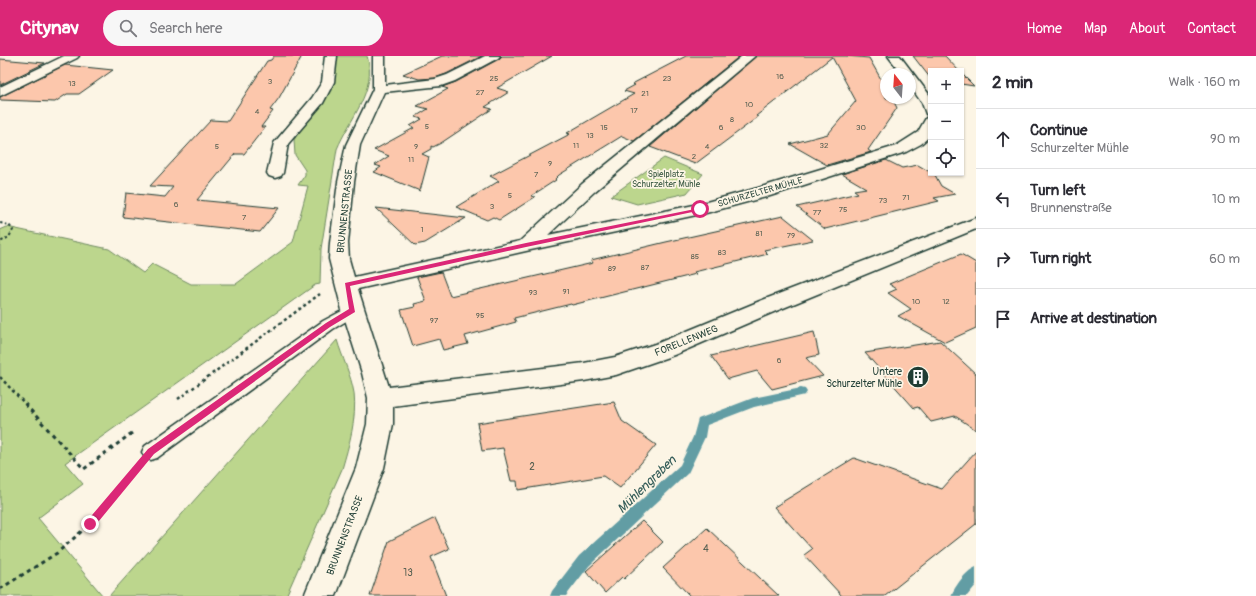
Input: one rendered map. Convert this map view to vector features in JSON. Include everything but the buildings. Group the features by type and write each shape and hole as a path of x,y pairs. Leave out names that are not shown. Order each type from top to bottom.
{"street":[{"path":"0,92 73,56"},
{"path":"275,173 281,143 318,100 328,82 331,56"},
{"name":"BRUNNENSTRASSE","path":"320,596 370,468 380,424 380,398 374,373 353,310 339,259 339,243 346,182 353,145 379,89 380,62 378,56"},
{"path":"379,89 436,83 451,78 494,56"},
{"name":"SCHURZELTER MÜHLE","path":"526,245 588,188 749,56"},
{"path":"894,56 903,68"},
{"path":"916,85 929,104"},
{"name":"SCHURZELTER MÜHLE","path":"347,285 526,245 700,209 832,171 901,149 920,138 928,129"},
{"name":"FORELLENWEG","path":"380,398 584,372 616,366 666,349 768,306 976,223"}],"lane":[{"path":"151,452 328,325 353,310"}],"path":[{"path":"0,223 8,224 13,230 9,237 0,242"},
{"path":"177,399 318,294 347,285"},
{"path":"0,377 84,469 134,432"},
{"path":"0,589 57,553 90,524 151,452"}],"green space":[{"path":"337,56 367,56 369,80 361,104 337,149 321,249 320,284 315,285 65,463 83,484 38,518 103,596 0,596 0,230 7,227 109,249 143,273 152,264 191,284 236,284 293,242 308,186 298,185 305,175 305,170 295,155 294,140 300,129 334,81"},
{"name":"Spielplatz Schurzelter Mühle","path":"664,158 703,174 687,193 637,204 611,196"},
{"path":"337,340 354,393 355,403 352,432 342,469 286,596 109,596"}],"waterway":[{"name":"Mühlengraben","path":"557,596 584,561 684,469 699,437 702,422 753,403 801,392"},
{"path":"958,596 976,574"}],"place":[{"name":"Untere Schurzelter Mühle","path":"918,377"}],"route":[{"path":"90,524 151,452 328,325 353,310 347,285 526,245 700,209"}]}
